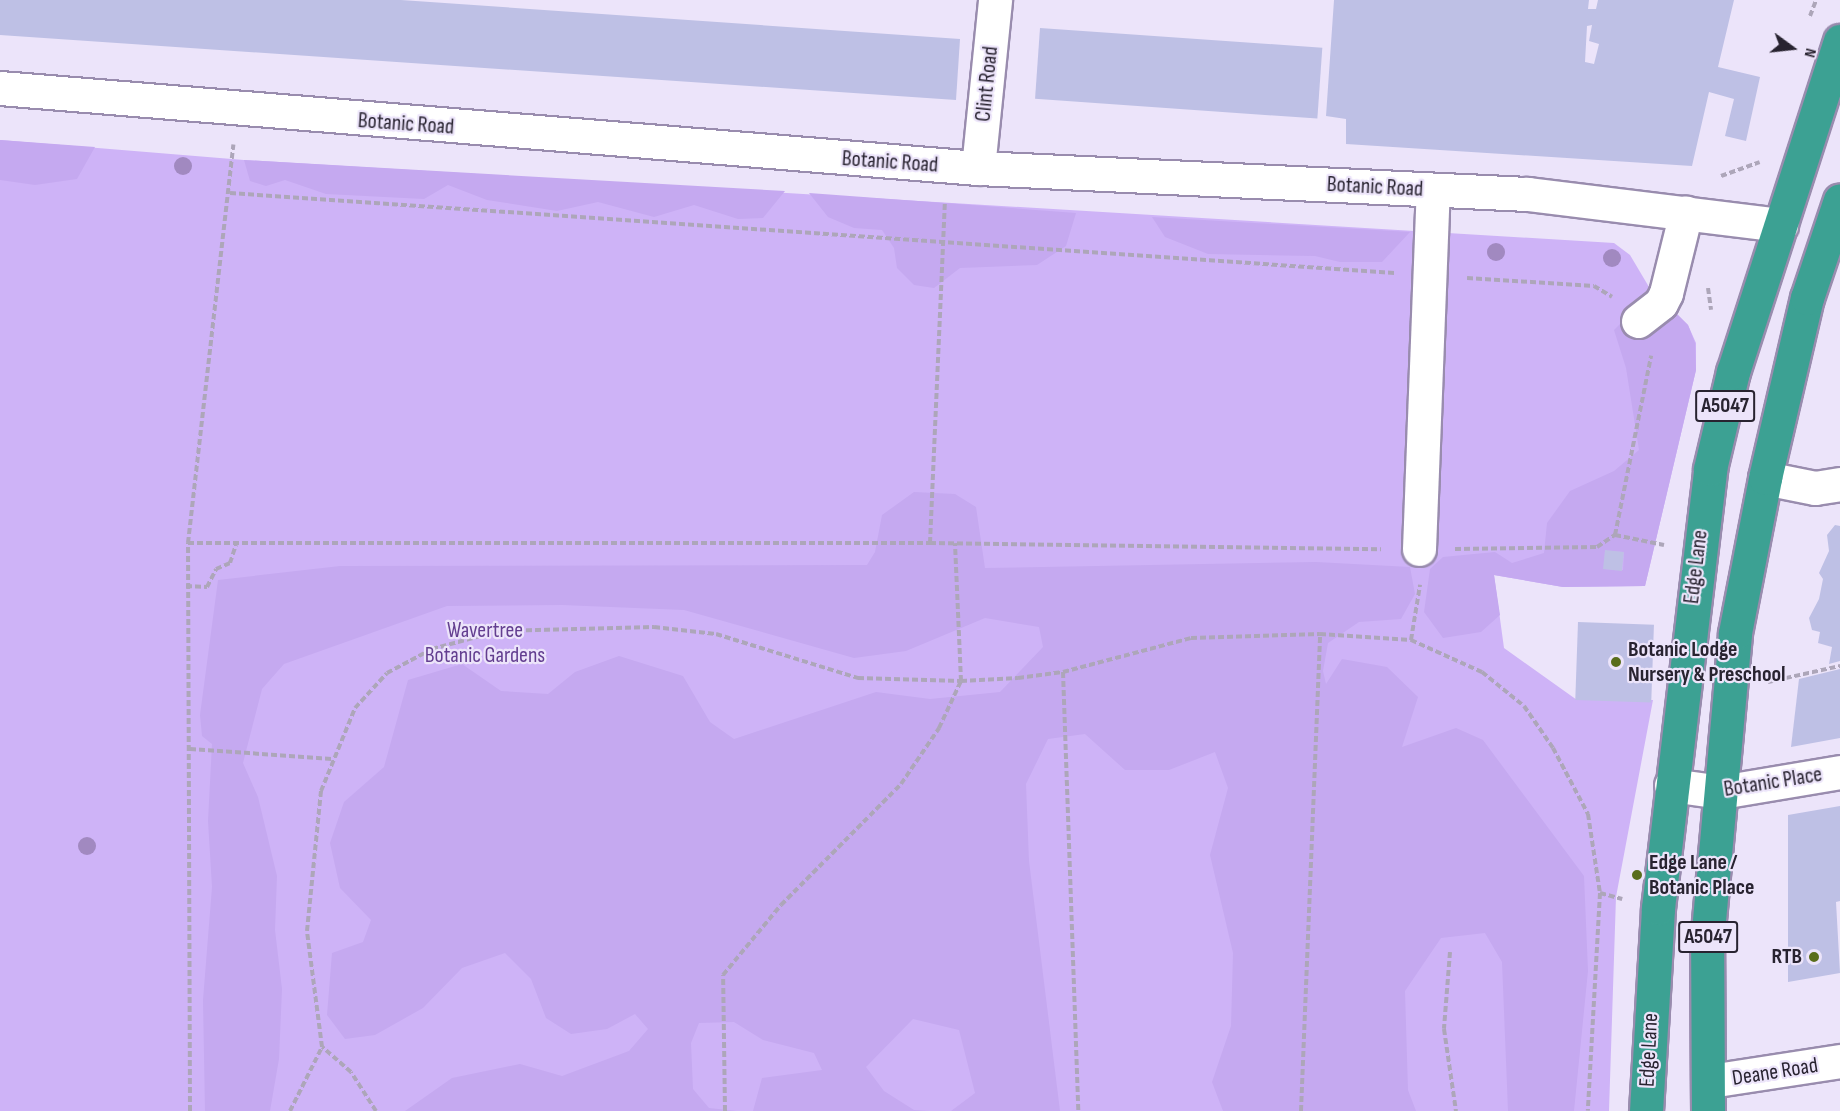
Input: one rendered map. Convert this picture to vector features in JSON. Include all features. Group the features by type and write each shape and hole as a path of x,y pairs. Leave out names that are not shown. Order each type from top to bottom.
{"highway":[{"name":"Edge Lane","path":"1646,1111 1658,908 1697,552 1733,372 1840,41"},
{"name":"A5047","path":"1709,1096 1707,942 1729,681 1765,478 1807,298 1840,200"}],"street":[{"name":"Clint Road","path":"963,167 995,0"},
{"name":"Botanic Road","path":"0,88 237,111 963,167 1527,194 1780,225"},
{"path":"1419,549 1433,190"},
{"path":"1638,321 1661,303 1666,293 1686,212"},
{"path":"1765,478 1827,486"},
{"name":"Botanic Place","path":"1671,785 1721,792 1840,772"},
{"name":"Deane Road","path":"1709,1096 1840,1061"}],"path":[{"path":"190,1111 190,749 186,586 188,543 230,193 237,111"},
{"path":"930,543 941,245 963,167"},
{"path":"230,193 941,245 1594,286 1638,321 1651,342 1651,361 1616,535"},
{"path":"188,543 236,545 955,543 1419,549 1597,547 1616,535 1697,552"},
{"path":"725,1111 723,975 781,904 901,784 939,728 961,681 955,543"},
{"path":"186,586 207,587 216,569 230,563 236,545"},
{"path":"1411,640 1420,589 1419,549"},
{"path":"290,1111 322,1047 307,931 321,791 332,759 355,708 387,673 432,648 499,631 654,627 716,634 858,678 961,681 1063,672 1191,638 1320,634 1411,640 1482,672 1524,706 1553,748 1588,814 1600,893 1588,1111"},
{"path":"1301,1111 1320,634"},
{"path":"1729,681 1775,682 1840,666"},
{"path":"1063,672 1078,1111"},
{"path":"190,749 332,759"},
{"path":"1450,952 1444,1029 1456,1111"},
{"path":"322,1047 351,1072 376,1111"}],"green space":[{"name":"Wavertree Botanic Gardens","path":"0,140 244,160 1614,243 1630,255 1649,287 1688,325 1696,343 1696,370 1645,586 1563,587 1494,575 1504,648 1577,700 1653,700 1616,897 1609,1111 0,1111"}],"shaded area":[{"path":"0,140 95,147 77,179 35,185 0,180"},
{"path":"244,160 785,191 763,218 738,219 694,205 654,217 598,202 557,211 487,200 448,185 424,199 326,194 285,180 266,186 250,181"},
{"path":"809,193 1076,213 1066,246 1037,265 960,268 934,288 914,285 897,268 894,248 882,230 854,228 828,217"},
{"path":"1152,217 1410,232 1382,262 1340,262 1315,256 1208,254 1165,237"},
{"path":"1669,306 1688,325 1695,343 1696,370 1645,586 1563,587 1494,575 1500,615 1481,632 1443,638 1424,612 1430,569 1443,557 1495,552 1512,563 1544,553 1547,523 1570,491 1614,471 1639,450 1626,368 1614,330 1635,309","holes":["1605,551 1624,552 1623,570 1604,569"]},
{"path":"914,492 955,494 976,507 985,568 1316,562 1410,567 1415,594 1401,619 1359,622 1328,643 1323,671 1326,684 1342,659 1387,667 1418,697 1402,747 1456,728 1483,740 1584,876 1588,971 1574,1111 1508,1111 1502,962 1485,933 1441,938 1405,991 1408,1090 1416,1111 1223,1111 1212,1082 1231,1026 1233,953 1210,855 1228,788 1215,752 1169,770 1125,770 1085,734 1048,739 1026,784 1029,861 1060,1111 951,1111 975,1093 959,1030 913,1019 866,1067 884,1091 914,1110 929,1111 753,1111 762,1078 822,1070 814,1053 763,1040 734,1022 699,1023 691,1043 693,1089 709,1108 737,1111 405,1111 452,1078 520,1064 562,1076 629,1051 648,1029 635,1014 607,1029 571,1034 546,1018 531,979 505,953 462,968 423,1008 375,1035 345,1039 327,1015 332,953 363,942 371,920 340,888 330,843 344,802 384,767 408,680 462,664 501,691 548,694 575,672 619,656 683,676 710,722 734,739 876,692 930,699 1000,692 1043,647 1039,627 985,618 906,651 854,658 684,610 562,605 447,606 284,664 262,689 243,763 258,797 277,876 275,930 282,989 279,1059 270,1111 205,1111 203,1000 212,887 208,821 212,744 202,736 200,715 218,580 340,566 867,565 875,552 882,515"}],"building":[{"path":"0,0 401,0 960,39 956,100 0,35"},
{"path":"1334,0 1589,0 1588,9 1596,9 1598,0 1734,0 1718,67 1760,77 1746,141 1725,136 1734,99 1709,92 1692,166 1346,144 1346,119 1326,116","holes":["1592,25 1589,41 1599,44 1594,64 1585,62 1587,26"]},
{"path":"1040,28 1322,48 1317,119 1035,99"},
{"path":"1835,525 1840,526 1840,661 1829,664 1832,647 1818,643 1820,632 1812,630 1809,618 1819,599 1823,579 1819,573 1829,551 1827,535"},
{"path":"1605,550 1624,552 1622,571 1603,569"},
{"name":"Botanic Lodge Nursery & Preschool","path":"1578,622 1654,625 1651,703 1575,700"},
{"path":"1840,669 1840,738 1791,747 1799,679"},
{"path":"1840,806 1840,901 1836,902 1840,973 1788,982 1788,815"}],"place":[{"name":"Botanic Lodge Nursery & Preschool","path":"1616,662"},
{"name":"Edge Lane / Botanic Place","path":"1637,875"},
{"name":"RTB","path":"1814,957"}]}
